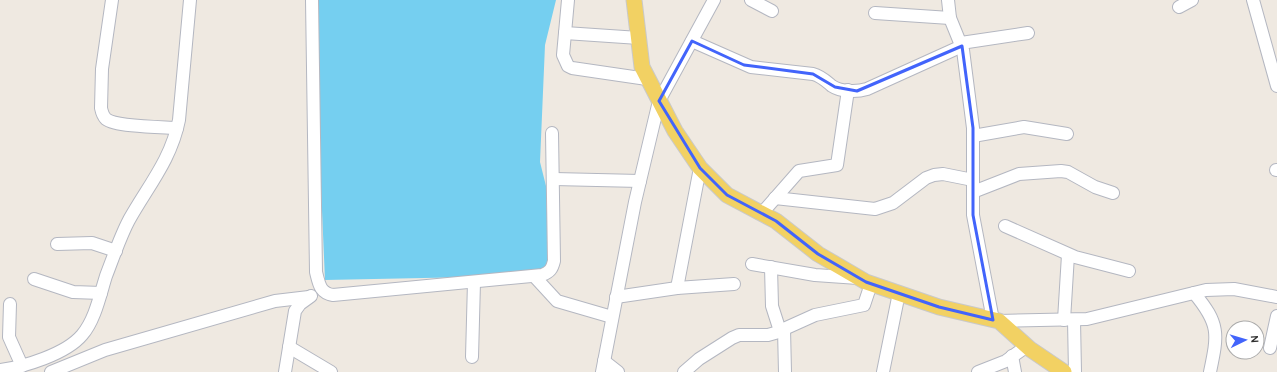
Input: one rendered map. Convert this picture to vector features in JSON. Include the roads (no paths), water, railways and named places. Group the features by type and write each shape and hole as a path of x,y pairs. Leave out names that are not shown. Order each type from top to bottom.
{"main road":[{"path":"634,0 642,67 647,79 674,131 700,168 727,195 776,221 818,254 865,281 939,307 996,321 1027,346 1064,372"}],"street":[{"path":"112,0 102,69 101,108 103,114 106,119 116,124 177,128"},
{"path":"0,370 34,362 76,341 89,325 128,221 168,156 177,128 190,0"},
{"path":"312,0 316,272 321,290 327,294 334,296 534,276 548,272 553,268 554,261 554,179 552,133"},
{"path":"568,0 563,55 568,66 572,68 647,79"},
{"path":"618,372 603,366 640,181 659,101 714,0"},
{"path":"751,0 772,11"},
{"path":"948,0 950,18 962,44 973,136 974,224 996,321 1069,320 1095,318 1206,290 1234,289 1277,297"},
{"path":"1179,7 1192,0"},
{"path":"1253,0 1277,86"},
{"path":"874,13 950,18"},
{"path":"565,33 639,38"},
{"path":"692,41 744,65 813,74 822,77 835,87 857,91 867,89 962,44 1028,33"},
{"path":"762,213 799,171 837,165 848,90"},
{"path":"973,136 1024,127 1067,134"},
{"path":"677,288 700,168"},
{"path":"775,198 875,209 893,203 926,178 934,174 943,174 973,186 1019,174 1061,171 1068,172 1095,187 1114,193"},
{"path":"554,179 640,181"},
{"path":"1005,226 1068,255 1129,270"},
{"path":"58,244 92,243 116,251"},
{"path":"1068,255 1069,320 1075,372"},
{"path":"684,372 699,359 732,338 745,335 768,335 815,315 864,305 865,281 815,276 752,264"},
{"path":"770,268 772,306 782,330 785,372"},
{"path":"534,276 557,301 612,317"},
{"path":"34,279 73,292 101,292"},
{"path":"472,357 474,282"},
{"path":"616,297 677,288 734,284"},
{"path":"285,372 295,312 300,304 321,290"},
{"path":"883,372 900,293"},
{"path":"1194,293 1209,310 1216,330 1210,372"},
{"path":"51,372 85,357 112,348 275,301 309,297"},
{"path":"10,304 9,337 22,366"},
{"path":"1270,348 1277,316"},
{"path":"978,372 1000,364 1027,346"},
{"path":"289,347 331,372"},
{"path":"1012,356 1015,372"}],"water":[{"path":"315,0 556,0 545,45 540,162 546,186 549,269 524,276 325,280 314,26"}]}
